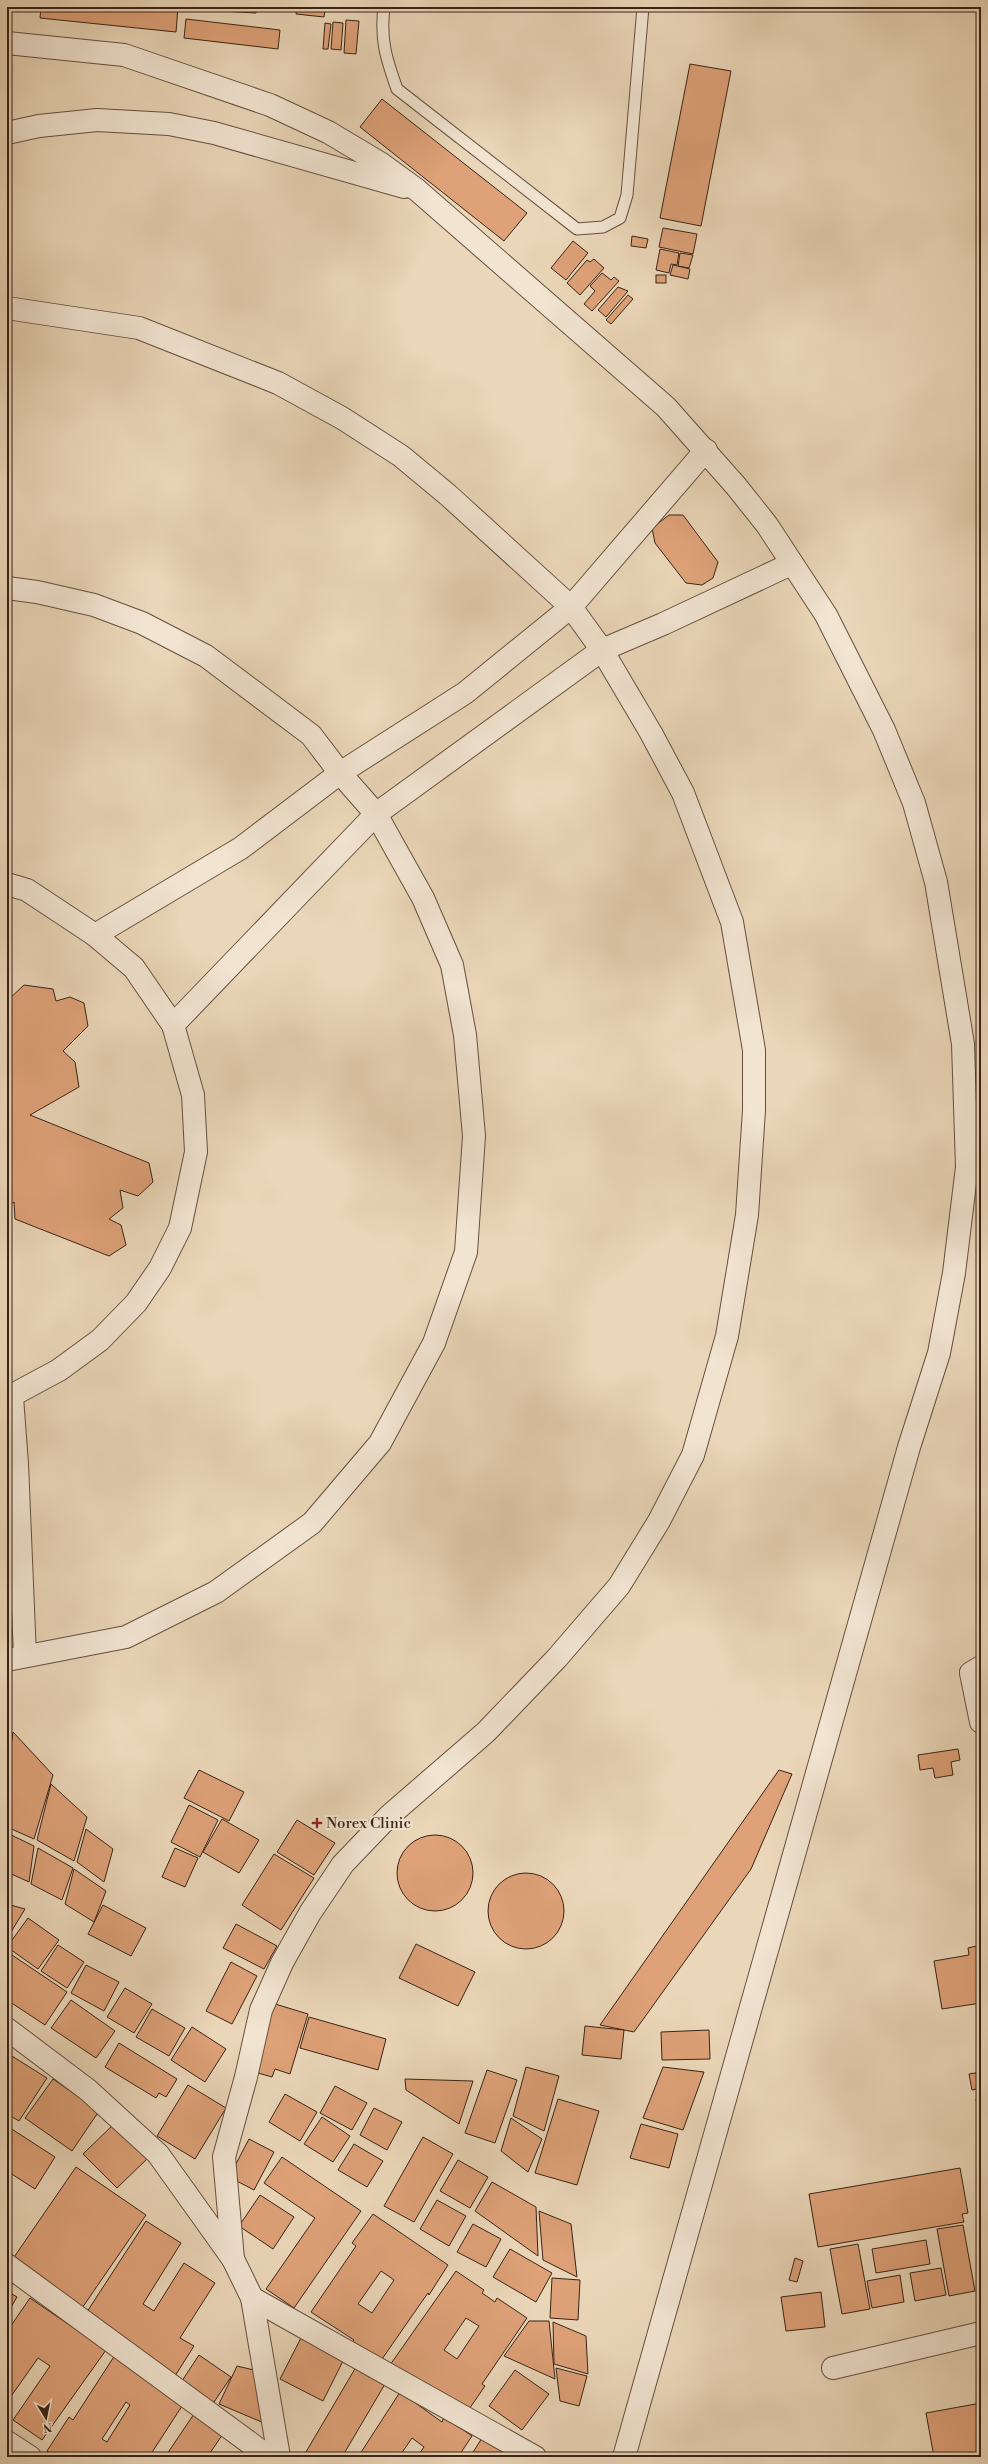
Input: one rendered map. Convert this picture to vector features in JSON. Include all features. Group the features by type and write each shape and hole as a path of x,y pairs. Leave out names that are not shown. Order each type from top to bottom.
{"street":[{"path":"7,43 124,55 270,105 328,132 380,163 417,190 666,407 706,450 766,525 826,615 884,730 914,803 936,882 962,1036 967,1167 954,1273 940,1353 906,1454 624,2457"},
{"path":"7,133 39,126 96,120 170,124 214,133 417,190"},
{"path":"7,308 139,328 278,383 342,418 400,456 448,495 571,607 602,650 651,733 683,793 732,922 754,1050 754,1110 747,1215 727,1336 693,1454 659,1522 619,1586 557,1658 486,1732 389,1816 343,1864 310,1913 282,1963 261,2010 246,2077 224,2157 233,2259"},
{"path":"95,935 241,848 340,773 465,693 571,607 706,450"},
{"path":"173,1024 376,814 602,650 663,624 791,564"},
{"path":"7,588 37,592 94,605 142,623 206,656 311,735 340,773 376,814 423,898 452,965 466,1035 474,1136 466,1252 434,1343 380,1443 312,1523 216,1592 126,1637 16,1658 17,1464 9,1397 59,1370 100,1340 136,1303 160,1268 180,1228 196,1152 193,1095 173,1024 134,968 95,935 28,890 7,884"},
{"path":"981,1668 971,1673 981,1722"},
{"path":"7,2029 88,2090 158,2154 233,2259 252,2298 279,2457"},
{"path":"7,2266 269,2457"},
{"path":"252,2298 535,2457"},
{"path":"833,2368 981,2333"},
{"path":"7,2442 30,2457"}],"lane":[{"path":"384,7 381,31 386,56 397,89 577,229 603,227 620,218 627,195 643,7"}],"building":[{"path":"41,7 178,7 176,32 40,18"},
{"path":"222,7 257,7 256,13 222,11"},
{"path":"297,7 325,10 324,17 296,14"},
{"path":"310,7 326,7 326,10"},
{"path":"725,7 746,7 745,10"},
{"path":"186,19 280,30 278,49 184,38"},
{"path":"346,20 359,21 356,54 344,53"},
{"path":"333,22 343,23 341,50 331,49"},
{"path":"325,23 331,24 328,49 323,49"},
{"path":"690,64 731,71 701,226 660,218"},
{"path":"382,99 527,213 504,241 360,127"},
{"path":"663,228 697,234 693,254 659,247"},
{"path":"632,236 648,239 646,248 631,246"},
{"path":"573,241 588,253 566,280 551,268"},
{"path":"660,249 679,253 677,265 671,264 669,273 656,270"},
{"path":"680,253 693,255 689,268 678,266"},
{"path":"594,259 604,268 580,295 567,283 587,260 590,262"},
{"path":"673,265 690,269 688,279 670,275"},
{"path":"602,273 611,280 614,277 619,281 592,311 584,304 595,291 590,286"},
{"path":"656,275 666,275 666,283 656,283"},
{"path":"618,287 628,291 606,317 598,310"},
{"path":"628,295 633,299 611,324 606,320"},
{"path":"669,515 683,515 718,562 713,578 702,585 686,583 655,543 652,528"},
{"path":"24,985 53,989 56,1001 70,997 84,1003 88,1026 63,1051 75,1062 79,1087 30,1115 149,1163 153,1182 138,1196 120,1190 123,1208 109,1219 121,1225 126,1245 109,1256 15,1219 14,1202 7,1207 7,1001"},
{"path":"13,1732 53,1775 34,1839 7,1827 7,1776"},
{"path":"958,1749 960,1760 951,1762 953,1775 935,1778 933,1768 920,1770 918,1755"},
{"path":"199,1770 244,1792 229,1821 184,1798"},
{"path":"779,1770 792,1774 751,1869 634,2032 600,2025"},
{"path":"51,1784 87,1817 74,1861 37,1840"},
{"path":"189,1805 218,1820 200,1857 171,1842"},
{"path":"222,1819 259,1840 239,1873 203,1852"},
{"path":"297,1820 335,1843 314,1875 277,1852"},
{"path":"86,1829 113,1849 104,1882 77,1862"},
{"path":"7,1833 34,1846 29,1882 7,1872"},
{"path":"435,1835 449,1838 462,1846 470,1859 473,1873 470,1887 462,1900 449,1908 435,1911 421,1908 408,1900 400,1887 397,1873 400,1859 408,1846 421,1838"},
{"path":"38,1848 73,1868 62,1900 31,1884"},
{"path":"175,1848 198,1858 185,1887 162,1877"},
{"path":"274,1854 314,1878 281,1930 242,1905"},
{"path":"74,1869 106,1891 94,1922 65,1904"},
{"path":"526,1873 540,1876 553,1884 561,1897 564,1911 561,1925 553,1938 540,1946 526,1949 512,1946 499,1938 491,1925 488,1911 491,1897 499,1884 512,1876"},
{"path":"7,1904 25,1909 8,1937 7,1936"},
{"path":"103,1905 146,1928 131,1956 88,1934"},
{"path":"28,1918 59,1940 38,1969 7,1947"},
{"path":"236,1924 277,1946 264,1969 223,1948"},
{"path":"416,1944 475,1972 458,2006 399,1978"},
{"path":"58,1945 84,1962 67,1988 41,1971"},
{"path":"981,1945 981,2003 942,2009 934,1961 969,1955 968,1948"},
{"path":"9,1953 67,1992 45,2025 7,2000 7,1957"},
{"path":"231,1962 257,1976 232,2024 206,2011"},
{"path":"86,1965 119,1982 104,2011 71,1993"},
{"path":"125,1988 152,2004 134,2033 107,2017"},
{"path":"71,2000 115,2031 96,2058 51,2028"},
{"path":"272,2003 308,2014 290,2074 275,2069 272,2077 251,2071"},
{"path":"152,2009 185,2028 169,2056 136,2037"},
{"path":"309,2017 386,2039 378,2070 300,2048"},
{"path":"585,2026 624,2030 621,2059 582,2055"},
{"path":"192,2027 226,2049 205,2082 171,2060"},
{"path":"709,2030 710,2059 662,2060 661,2032"},
{"path":"119,2043 177,2079 166,2097 159,2093 156,2098 105,2067"},
{"path":"7,2053 47,2078 19,2121 7,2114"},
{"path":"526,2067 559,2076 544,2131 513,2116"},
{"path":"663,2067 704,2072 683,2130 643,2118"},
{"path":"487,2070 517,2080 495,2143 465,2133"},
{"path":"981,2072 981,2088 972,2090 969,2074"},
{"path":"53,2079 99,2111 72,2151 25,2118"},
{"path":"405,2079 473,2081 459,2124 406,2090"},
{"path":"188,2085 226,2108 195,2159 157,2136"},
{"path":"335,2086 367,2103 352,2130 320,2113"},
{"path":"285,2094 317,2112 300,2141 269,2122"},
{"path":"558,2099 599,2111 577,2185 535,2173"},
{"path":"976,2099 981,2099 981,2118 979,2118"},
{"path":"374,2108 402,2122 387,2150 360,2135"},
{"path":"322,2117 350,2136 333,2162 304,2144"},
{"path":"511,2118 542,2139 528,2172 501,2151"},
{"path":"116,2122 149,2157 117,2188 83,2154"},
{"path":"641,2124 678,2134 669,2168 630,2158"},
{"path":"7,2126 55,2157 35,2189 7,2171"},
{"path":"423,2137 453,2154 414,2222 384,2206"},
{"path":"249,2139 274,2152 254,2190 229,2177"},
{"path":"354,2144 383,2161 367,2187 338,2170"},
{"path":"282,2157 361,2211 294,2308 266,2289 315,2218 264,2183"},
{"path":"458,2160 488,2177 470,2208 440,2191"},
{"path":"76,2167 146,2215 80,2311 10,2263"},
{"path":"960,2168 968,2213 962,2214 964,2222 818,2247 809,2194"},
{"path":"492,2182 536,2207 538,2256 475,2211"},
{"path":"260,2195 294,2217 273,2249 239,2226"},
{"path":"437,2200 466,2216 449,2246 420,2229"},
{"path":"539,2211 571,2224 577,2277 543,2260"},
{"path":"373,2214 448,2265 429,2295 428,2293 380,2362 352,2342 354,2340 311,2312 356,2246 352,2243","holes":["381,2271 394,2280 372,2313 358,2304"]},
{"path":"146,2221 181,2243 143,2304 154,2311 184,2263 215,2283 180,2338 194,2346 175,2376 83,2318"},
{"path":"473,2224 501,2239 486,2267 457,2252"},
{"path":"963,2225 975,2291 949,2296 937,2229"},
{"path":"926,2240 930,2264 876,2273 872,2249"},
{"path":"858,2244 870,2309 842,2314 830,2249"},
{"path":"510,2249 552,2273 536,2302 493,2277"},
{"path":"795,2258 803,2261 797,2282 789,2280"},
{"path":"941,2268 946,2295 915,2301 910,2273"},
{"path":"456,2271 484,2290 482,2293 495,2302 497,2298 527,2318 482,2384 485,2386 465,2415 390,2365","holes":["466,2318 479,2326 457,2359 444,2350"]},
{"path":"900,2275 904,2302 872,2308 867,2281"},
{"path":"552,2278 580,2280 578,2320 550,2318"},
{"path":"7,2291 17,2297 7,2314"},
{"path":"821,2292 825,2327 786,2331 781,2297"},
{"path":"30,2298 106,2350 42,2440 13,2420 50,2366 38,2358 12,2395 7,2391 7,2340 12,2333 8,2330"},
{"path":"529,2321 549,2321 555,2379 504,2356"},
{"path":"553,2322 586,2336 588,2374 554,2364"},
{"path":"304,2332 347,2353 323,2401 280,2379"},
{"path":"115,2355 184,2403 149,2457 57,2457 47,2451 69,2417 73,2420","holes":["126,2402 130,2405 107,2442 102,2439"]},
{"path":"199,2355 231,2377 212,2405 180,2384"},
{"path":"237,2366 258,2371 264,2423 219,2404"},
{"path":"356,2367 385,2384 342,2457 303,2457"},
{"path":"556,2368 587,2376 579,2406 560,2401"},
{"path":"515,2370 549,2394 522,2430 489,2406"},
{"path":"400,2392 442,2422 444,2417 472,2436 458,2457 417,2457 424,2447 412,2438 399,2457 358,2457"},
{"path":"981,2403 981,2455 969,2457 934,2457 926,2413"},
{"path":"198,2408 227,2428 210,2453 217,2457 165,2457"},
{"path":"482,2438 513,2457 470,2457"}],"place":[{"name":"Norex Clinic","path":"317,1823"}]}
